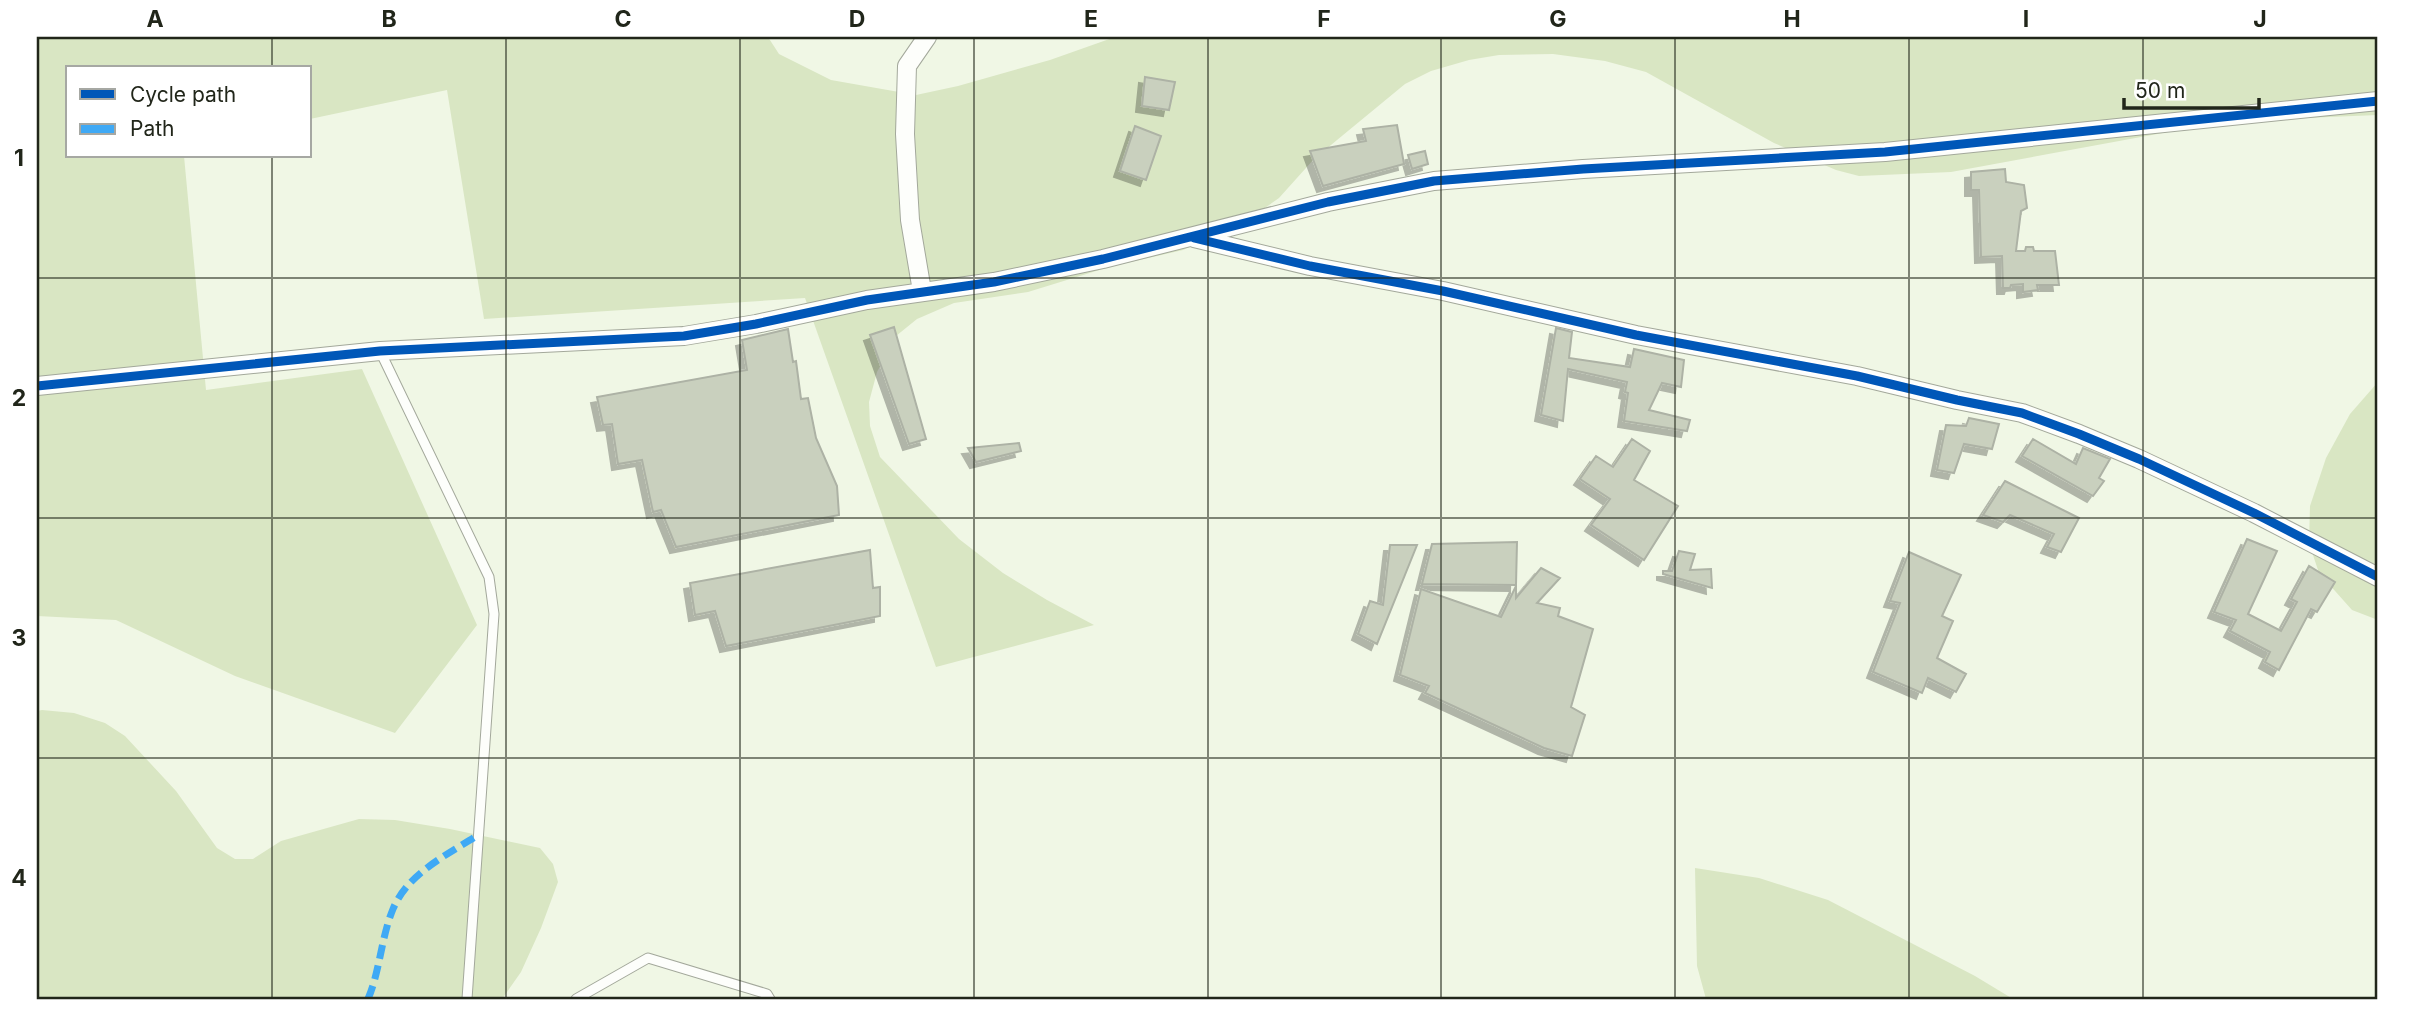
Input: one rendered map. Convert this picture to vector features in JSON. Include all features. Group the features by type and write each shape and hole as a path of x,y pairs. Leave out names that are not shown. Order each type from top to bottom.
{"street":[{"path":"922,291 910,220 905,134 907,66 927,37"},
{"path":"37,386 380,351 684,336 755,324 867,299 994,282 1191,238 1328,202 1434,181 1583,169 1885,152 2378,102"},
{"path":"1191,238 1636,335 1857,376 2022,413 2152,465 2378,577"}],"lane":[{"path":"380,351 489,577 494,614 467,999"},
{"path":"576,999 648,958 767,994 770,999"}],"green space":[{"path":"37,37 768,37 779,54 831,80 916,95 1050,60 1115,37 2378,37 2378,115 2228,121 1951,172 1859,176 1836,170 1774,143 1646,72 1605,61 1553,54 1499,55 1431,71 1405,84 1314,159 1279,198 1246,221 1183,250 1109,267 1028,292 954,303 917,319 896,336 877,372 869,402 870,426 880,457 959,539 1003,573 1094,625 936,667 805,298 484,319 447,90 312,119 312,66 66,66 66,158 184,158 206,390 362,369 477,625 395,733 235,676 116,620 37,616"},
{"path":"2378,382 2378,620 2352,610 2319,573 2309,543 2310,506 2326,458 2350,414"},
{"path":"37,711 74,713 105,723 125,736 176,791 217,848 235,859 253,859 281,841 359,819 395,820 540,848 553,864 558,882 521,972 502,999 37,999"},
{"path":"1695,868 1759,878 1828,900 1975,976 2013,999 1706,999 1697,966"}],"building":[{"path":"1145,77 1175,82 1169,110 1142,106"},
{"path":"1397,125 1404,164 1323,186 1310,151 1366,141 1363,129"},
{"path":"1135,126 1161,136 1146,180 1120,171"},
{"path":"1425,151 1428,164 1412,169 1408,155"},
{"path":"2005,169 2006,182 2024,185 2027,208 2021,211 2016,251 2033,247 2034,251 2055,251 2059,285 2037,285 2038,290 2023,292 2023,284 2003,288 2002,256 1981,257 1979,190 1971,190 1971,172"},
{"path":"894,327 926,439 909,444 870,335"},
{"path":"1556,328 1572,332 1569,358 1630,367 1634,349 1684,360 1681,387 1662,383 1649,410 1690,420 1687,431 1624,421 1627,382 1568,369 1563,421 1541,415"},
{"path":"788,329 801,399 808,398 816,438 837,486 839,515 676,547 661,510 653,512 642,460 618,464 612,424 603,425 597,397 747,370 742,340"},
{"path":"1969,418 1999,424 1992,449 1964,444 1954,473 1937,470 1946,425 1966,426"},
{"path":"1632,439 1650,451 1634,480 1678,506 1644,560 1591,525 1610,499 1580,479 1596,456 1613,467"},
{"path":"2033,439 2076,464 2083,448 2110,459 2099,478 2104,481 2093,496 2022,456"},
{"path":"1019,443 1021,451 976,462 968,448"},
{"path":"2005,481 2079,518 2061,552 2047,547 2054,534 2010,515 2003,522 1983,515"},
{"path":"2247,539 2277,551 2248,614 2281,631 2297,602 2291,599 2309,566 2335,582 2317,612 2311,609 2279,670 2265,662 2270,652 2230,631 2236,620 2214,612"},
{"path":"1517,542 1516,585 1422,584 1432,544"},
{"path":"1390,545 1417,545 1377,644 1358,634 1370,601 1383,605"},
{"path":"870,550 873,588 880,587 880,616 726,646 715,611 695,615 690,583"},
{"path":"1679,551 1695,554 1690,570 1711,569 1712,588 1663,574 1663,571 1672,571"},
{"path":"1909,552 1961,575 1942,616 1953,621 1937,658 1966,674 1956,692 1928,678 1922,693 1873,672 1900,603 1890,601"},
{"path":"1541,568 1560,578 1537,603 1560,608 1558,616 1593,629 1571,707 1585,715 1572,756 1544,748 1425,693 1429,686 1400,675 1421,589 1501,617 1516,586 1516,598"}],"marked path":[{"path":"368,999 389,920 400,896 418,875 478,835"}],"cycle path":[{"path":"37,386 380,351 684,336 756,324 867,300 994,282 1103,259 1328,202 1434,181 1583,169 1885,152 2378,101"},
{"path":"1194,238 1310,266 1443,291 1636,335 1857,376 2022,413 2139,459 2254,513 2378,577"}]}
